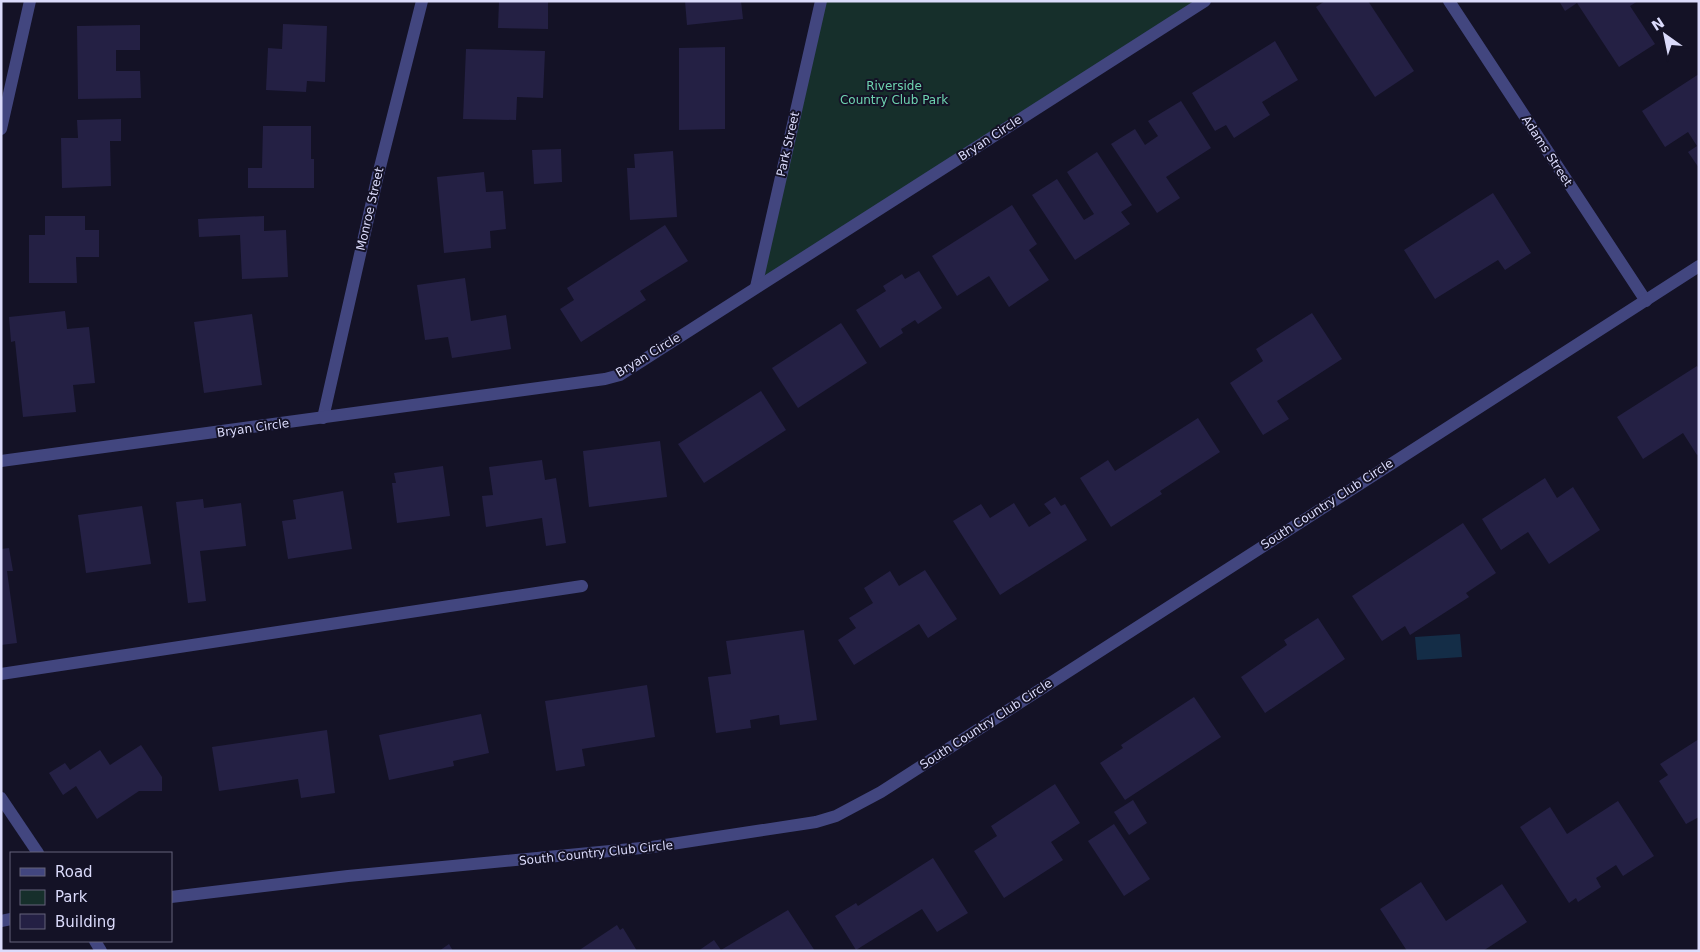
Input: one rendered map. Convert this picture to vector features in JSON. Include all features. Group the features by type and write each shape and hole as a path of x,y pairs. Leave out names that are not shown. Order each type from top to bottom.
{"street":[{"path":"1,128 30,1"},
{"name":"Monroe Street","path":"323,418 378,175 422,1"},
{"name":"Park Street","path":"756,287 821,1"},
{"name":"Bryan Circle","path":"1,461 323,418 620,375 1205,1"},
{"name":"Adams Street","path":"1449,1 1646,301"},
{"name":"South Country Club Circle","path":"172,898 348,876 652,847 816,822 836,816 882,792 1699,266"},
{"path":"1,674 582,586"},
{"path":"1,798 37,852"}],"green space":[{"name":"Riverside Country Club Park","path":"822,1 1205,1 756,287"}],"water":[{"path":"1460,634 1462,657 1417,660 1415,637"}],"building":[{"path":"499,1 548,1 548,29 498,28"},
{"path":"685,1 741,1 743,19 687,25"},
{"path":"1325,1 1368,1 1414,71 1375,97 1316,7"},
{"path":"1559,1 1638,1 1630,6 1655,44 1619,67 1577,3 1565,11"},
{"path":"283,24 327,26 325,82 307,81 306,92 266,90 268,48 282,49"},
{"path":"140,25 140,50 116,50 116,71 140,71 141,98 78,99 77,26"},
{"path":"1275,41 1298,80 1262,102 1270,115 1234,138 1226,125 1215,131 1192,93"},
{"path":"725,47 725,129 679,130 679,48"},
{"path":"466,49 545,51 543,98 517,97 516,120 463,119"},
{"path":"1699,74 1699,168 1688,152 1697,146 1688,132 1665,147 1642,111"},
{"path":"1181,101 1211,148 1166,177 1180,198 1157,213 1111,144 1135,129 1145,145 1158,136 1148,121"},
{"path":"121,119 121,141 110,141 111,186 62,188 61,138 78,138 77,120"},
{"path":"263,126 311,126 311,159 314,159 314,188 248,188 248,168 262,168"},
{"path":"561,149 562,182 534,184 532,150"},
{"path":"673,151 677,217 630,220 627,168 635,168 634,154"},
{"path":"1097,152 1132,205 1121,212 1130,224 1075,260 1032,195 1057,179 1084,220 1094,214 1067,172"},
{"path":"484,172 486,192 503,191 506,229 490,231 491,248 444,253 437,177"},
{"path":"1493,193 1531,253 1505,270 1498,260 1435,299 1404,250"},
{"path":"1012,205 1037,244 1029,250 1049,280 1009,307 989,276 957,296 932,256"},
{"path":"45,216 85,216 85,230 99,230 99,257 76,257 77,283 29,283 29,235 45,235"},
{"path":"264,216 264,231 286,230 288,277 242,279 240,235 199,237 198,219"},
{"path":"665,225 688,261 640,291 646,300 581,342 560,309 574,300 567,288"},
{"path":"919,271 942,308 918,324 915,320 901,329 903,333 880,348 856,310 886,291 883,286 902,274 905,279"},
{"path":"465,278 471,321 506,315 511,349 452,358 448,337 425,340 417,285"},
{"path":"65,311 67,329 89,327 95,383 73,385 76,412 23,417 15,341 11,342 9,317"},
{"path":"1312,313 1342,359 1277,401 1289,419 1263,435 1230,383 1263,361 1256,349"},
{"path":"252,314 262,385 204,393 194,322"},
{"path":"841,323 867,363 798,408 772,368"},
{"path":"1697,366 1699,369 1699,454 1697,455 1683,433 1643,459 1617,417"},
{"path":"761,391 786,430 704,483 678,444"},
{"path":"1198,418 1220,452 1160,491 1162,494 1111,527 1080,478 1108,460 1115,471"},
{"path":"660,441 667,497 589,507 583,451"},
{"path":"542,460 545,480 556,478 566,543 546,546 542,518 486,527 482,496 493,495 489,467"},
{"path":"443,466 450,516 397,523 392,483 396,483 394,473"},
{"path":"1545,478 1557,498 1573,487 1600,530 1549,564 1528,532 1501,550 1482,519"},
{"path":"343,491 352,549 288,559 282,521 296,519 293,500"},
{"path":"1055,497 1061,506 1065,504 1087,540 1000,595 953,521 981,504 990,518 1014,503 1029,527 1051,513 1044,504"},
{"path":"203,499 204,508 241,503 246,546 200,551 206,601 188,603 176,502"},
{"path":"142,506 151,564 86,573 78,515"},
{"path":"1463,523 1496,573 1466,593 1469,597 1410,635 1405,626 1382,641 1352,596"},
{"path":"9,548 13,571 7,571 17,643 1,645 1,549"},
{"path":"925,570 957,619 928,638 919,624 854,665 838,640 856,628 849,618 873,603 864,588 890,571 899,586"},
{"path":"1318,618 1345,659 1265,713 1241,677 1287,645 1284,640"},
{"path":"804,630 817,720 780,725 779,715 750,720 751,728 716,733 708,677 731,674 726,641"},
{"path":"647,685 655,737 582,749 585,766 556,771 545,701"},
{"path":"1194,697 1221,737 1125,800 1100,763 1123,748 1121,745"},
{"path":"481,714 489,753 453,761 454,766 389,780 379,735"},
{"path":"327,730 335,793 301,798 298,779 219,791 212,747"},
{"path":"1699,739 1699,817 1686,824 1659,781 1668,775 1660,764"},
{"path":"141,745 162,777 162,791 139,791 97,819 76,786 63,795 49,773 65,763 70,770 100,750 110,765"},
{"path":"1055,784 1080,823 1051,842 1063,860 1004,898 974,851 997,836 991,826"},
{"path":"1133,800 1147,823 1129,835 1114,812"},
{"path":"1618,801 1654,856 1623,876 1616,865 1596,878 1601,887 1578,902 1576,898 1569,903 1520,827 1550,807 1567,834"},
{"path":"1114,824 1150,879 1124,896 1088,841"},
{"path":"933,858 968,913 937,932 922,909 856,950 835,916 856,903 858,906"},
{"path":"1421,882 1446,921 1502,884 1527,922 1483,951 1407,951 1380,909"},
{"path":"788,910 815,951 698,951 714,940 721,950"},
{"path":"617,925 620,930 623,928 637,951 578,951"},
{"path":"449,944 453,951 439,951"}]}
